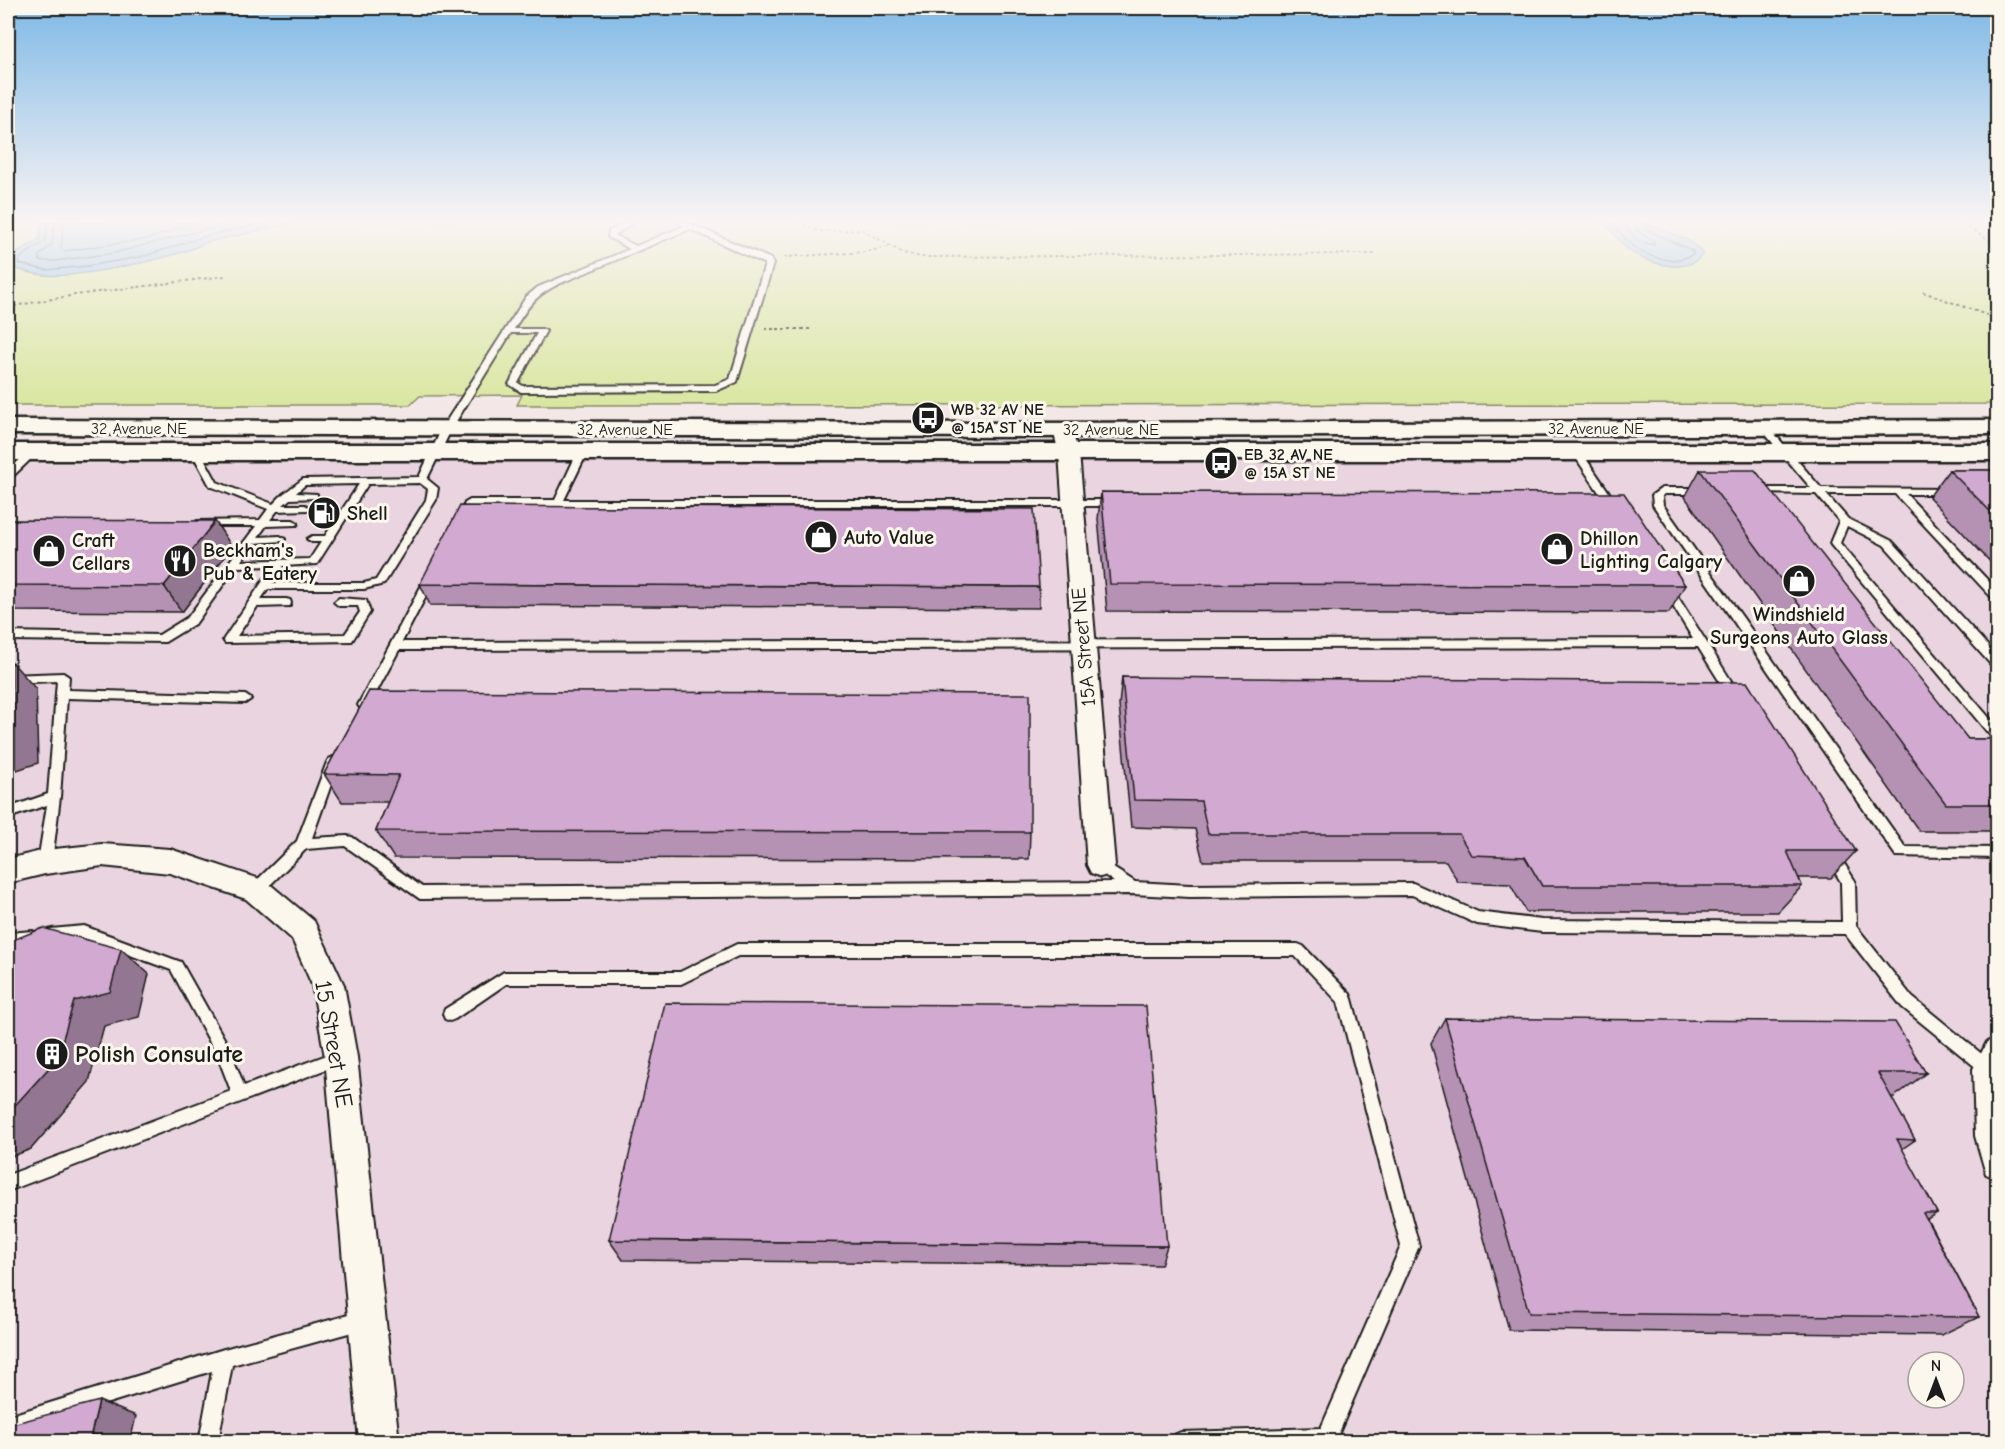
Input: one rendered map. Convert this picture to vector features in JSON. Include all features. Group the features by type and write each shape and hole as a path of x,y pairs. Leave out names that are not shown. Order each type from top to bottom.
{"main road":[{"name":"32 Avenue NE","path":"8,427 447,428 1577,452 1998,452"},
{"name":"32 Avenue NE","path":"20,452 582,453 1764,427 1998,428"}],"street":[{"name":"15A Street NE","path":"1066,441 1101,865"},
{"name":"15 Street NE","path":"8,871 45,862 102,855 170,861 256,890 303,930 328,985 341,1057 379,1442"},
{"path":"1993,1061 1992,1136 1998,1162"}],"lane":[{"path":"422,480 447,428 529,299 540,290"},
{"path":"509,331 542,331 513,384 515,387 716,388 725,386 734,380 761,290"},
{"path":"1764,427 1844,521 1888,543 1998,665"},
{"path":"8,476 20,452"},
{"path":"1577,452 1611,507"},
{"path":"197,453 213,484 274,508 305,508"},
{"path":"558,503 582,453"},
{"path":"234,564 313,562 366,480"},
{"path":"8,636 161,639 192,620 274,508 303,482 422,480 433,488 431,500 380,582 364,586 266,586"},
{"path":"1898,490 1998,598"},
{"path":"1749,500 1742,491 1955,490"},
{"path":"1719,491 1662,491 1657,495 1658,505 1901,852 1998,853"},
{"path":"341,495 357,495"},
{"path":"286,496 314,496"},
{"path":"454,534 470,504 1130,503"},
{"path":"333,508 349,507"},
{"path":"1844,521 1835,543 1994,738"},
{"path":"190,523 293,523"},
{"path":"323,523 339,523"},
{"path":"250,540 280,539"},
{"path":"312,539 328,539"},
{"path":"280,563 229,640 348,638 365,612 362,603 339,602"},
{"path":"358,715 438,565"},
{"path":"1657,573 1738,702"},
{"path":"254,603 286,603"},
{"path":"395,646 1702,643"},
{"path":"8,679 63,677 54,797 45,862"},
{"path":"62,694 245,699"},
{"path":"256,890 303,844 327,775 337,755"},
{"path":"8,813 54,797"},
{"path":"303,844 347,841 420,893 1132,888 1190,891 1413,889 1477,918 1542,926 1849,928"},
{"path":"1823,841 1848,881 1849,928 1907,1002 1993,1061"},
{"path":"1101,865 1132,888"},
{"path":"8,939 84,932 176,966 225,1054 240,1095"},
{"path":"450,1014 504,978 681,978 737,950 1298,950 1345,999 1410,1246 1327,1437 1181,1442"},
{"path":"8,1183 341,1057"},
{"path":"8,1425 224,1358 367,1319"},
{"path":"208,1442 224,1358"}],"path":[{"path":"8,307 117,290"},
{"path":"1923,292 1998,319"},
{"path":"772,329 812,329"}],"shaded area":[{"path":"1997,459 1997,1441 8,1441 8,464"}],"green space":[{"path":"8,290 1997,290 1997,404 517,405 522,395 420,396 410,405 8,405"}],"building":[{"path":"1700,470 1755,470 1968,739 1998,739 1998,804 1946,804"},
{"path":"1949,470 1998,470 1998,519"},
{"path":"1101,492 1624,493 1685,585 1110,584"},
{"path":"460,506 1034,509 1039,587 420,584"},
{"path":"8,520 215,521 164,586 8,585"},
{"path":"11,661 12,735 8,737 8,662"},
{"path":"1122,677 1747,682 1856,851 1787,851 1802,886 1542,886 1525,857 1471,855 1459,834 1208,834 1201,801 1134,800"},
{"path":"369,691 1030,694 1030,832 376,831 399,775 324,774"},
{"path":"43,928 121,949 110,992 74,1001 57,1059 8,1113 8,942"},
{"path":"665,1003 1146,1006 1167,1246 609,1240"},
{"path":"1445,1018 1895,1022 1926,1073 1878,1073 1915,1140 1897,1139 1937,1213 1923,1213 1979,1317 1529,1313"},
{"path":"99,1401 89,1442 8,1442 8,1425"}],"place":[{"name":"WB 32 AV NE @ 15A ST NE","path":"928,418"},
{"name":"EB 32 AV NE @ 15A ST NE","path":"1221,463"},
{"name":"Shell","path":"324,513"},
{"name":"Auto Value","path":"821,537"},
{"name":"Dhillon Lighting Calgary","path":"1557,549"},
{"name":"Craft Cellars","path":"49,551"},
{"name":"Beckham's Pub & Eatery","path":"180,561"},
{"name":"Windshield Surgeons Auto Glass","path":"1799,581"},
{"name":"Polish Consulate","path":"52,1054"}]}
